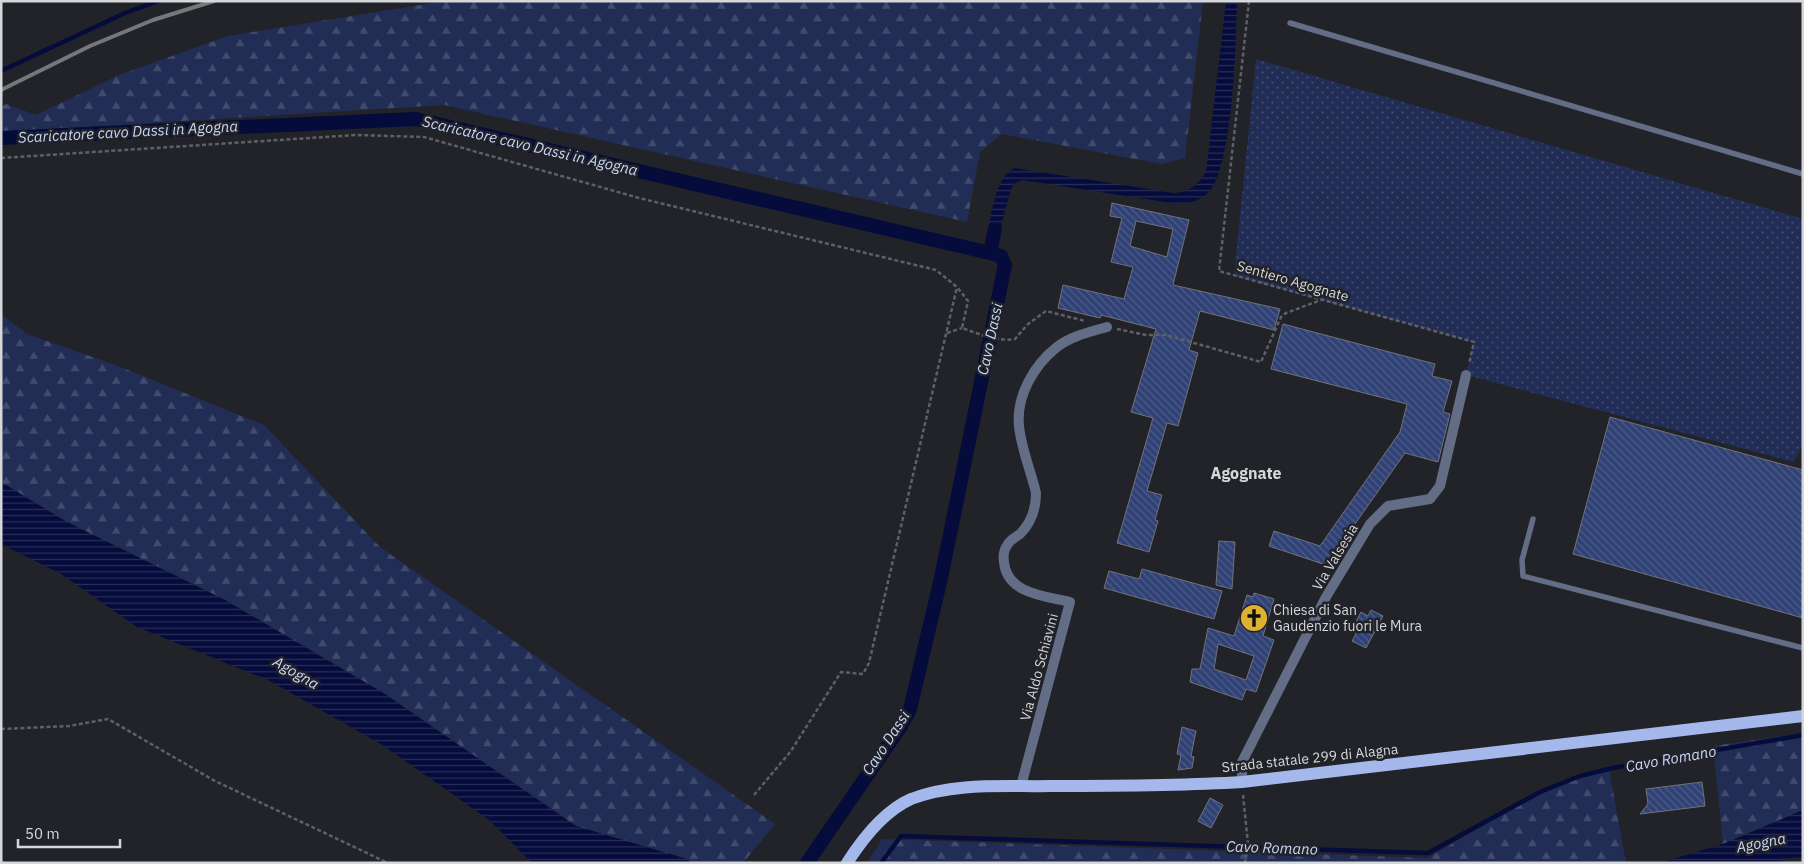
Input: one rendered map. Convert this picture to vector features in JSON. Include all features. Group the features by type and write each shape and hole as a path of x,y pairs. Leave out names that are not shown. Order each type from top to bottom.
{"main road":[{"name":"Strada statale 299 di Alagna","path":"847,863 860,842 883,818 910,800 962,787 1189,785 1242,782 1803,716"}],"street":[{"name":"Via Aldo Schiavini","path":"1021,786 1070,602 1026,591 1012,582 1005,571 1003,556 1008,543 1029,523 1036,502 1036,493 1019,427 1019,412 1031,377 1058,346 1072,338 1107,327"},
{"name":"Via Valsesia","path":"1242,782 1242,762 1326,597 1370,524 1388,506 1430,498 1440,486 1466,375"}],"lane":[{"path":"1290,23 1803,174"},
{"path":"1533,519 1522,560 1523,576 1803,648"}],"path":[{"name":"Sentiero Agognate","path":"1249,1 1219,271 1474,342 1466,375"},
{"path":"1,158 356,135 424,137 639,198 936,270 957,287 968,301 962,328"},
{"path":"754,795 791,751 841,672 863,674 869,663 957,287"},
{"path":"946,333 962,328 1002,341 1015,339 1028,324 1046,310 1107,327 1146,335 1166,335 1260,362 1281,317 1297,308 1321,300"},
{"path":"1,729 69,726 108,719 215,781 388,863"},
{"path":"1242,782 1248,844 1245,863"}],"green space":[{"path":"445,1 1203,1 1185,158 1162,164 1002,134 980,152 967,222 444,105 1,132 1,107 6,104 36,115 119,75 228,36"},
{"path":"1256,59 1803,219 1803,443 1794,462 1466,375 1474,342 1234,276"},
{"path":"1,314 27,334 118,366 264,425 380,547 775,824 743,863 692,863 687,859 576,826 385,694 225,600 67,522 1,482"},
{"path":"1803,733 1803,810 1723,844 1713,746"},
{"path":"1609,769 1626,863 867,863 882,839 1428,858 1542,790"}],"water":[{"path":"1226,1 1237,1 1232,101 1223,157 1217,178 1209,192 1199,199 1178,204 1022,180 1015,183 1011,189 995,248 986,246 997,191 1008,173 1015,168 1174,193 1188,190 1200,180 1206,172"},
{"name":"Agogna","path":"1,482 67,522 225,600 385,694 576,826 687,859 690,863 532,863 489,820 384,746 268,680 137,627 61,574 1,544"},
{"name":"Agogna","path":"1803,810 1803,857 1789,858 1778,863 1659,863 1723,844"}],"building":[{"path":"1112,203 1189,220 1173,285 1280,309 1274,330 1200,311 1189,350 1198,353 1178,426 1167,423 1147,491 1162,495 1155,520 1158,521 1149,552 1117,543 1153,418 1131,412 1156,329 1101,315 1100,318 1058,308 1063,285 1124,299 1133,267 1111,262 1122,218 1110,216","holes":["1136,221 1173,229 1167,257 1130,246"]},
{"path":"1283,324 1435,364 1432,376 1452,381 1443,412 1450,414 1438,462 1405,453 1326,565 1269,546 1274,531 1320,546 1400,432 1407,404 1271,369"},
{"path":"1610,417 1803,470 1803,618 1573,554"},
{"path":"1219,541 1235,542 1232,589 1216,585"},
{"path":"1142,569 1222,591 1214,619 1104,588 1109,571 1139,579"},
{"path":"1254,593 1274,599 1263,636 1274,640 1256,692 1246,689 1242,700 1190,682 1192,669 1200,669 1208,628 1234,636 1247,595 1253,597","holes":["1218,644 1254,656 1246,680 1214,669"]},
{"path":"1371,610 1383,616 1366,648 1352,641 1356,634 1351,631 1361,612 1368,616"},
{"path":"1182,727 1196,731 1191,756 1194,757 1192,768 1178,770 1181,755 1177,754"},
{"path":"1702,782 1705,806 1640,814 1648,804 1646,789"},
{"path":"1210,798 1223,805 1211,828 1198,821"}],"waterway":[{"path":"1,71 125,13 158,1"},
{"name":"Scaricatore cavo Dassi in Agogna","path":"1,138 416,119 990,253"},
{"name":"Cavo Dassi","path":"807,863 901,726 910,709 941,578 1005,265 1001,256 990,253 995,229"},
{"name":"Cavo Romano","path":"881,863 901,836 1428,853 1540,792 1580,776 1613,768 1803,735"}],"railway":[{"path":"1,90 90,46 153,20 214,1"}],"place":[{"name":"Chiesa di San Gaudenzio fuori le Mura","path":"1254,618"}],"district":[{"name":"Agognate","path":"1246,473"}]}
